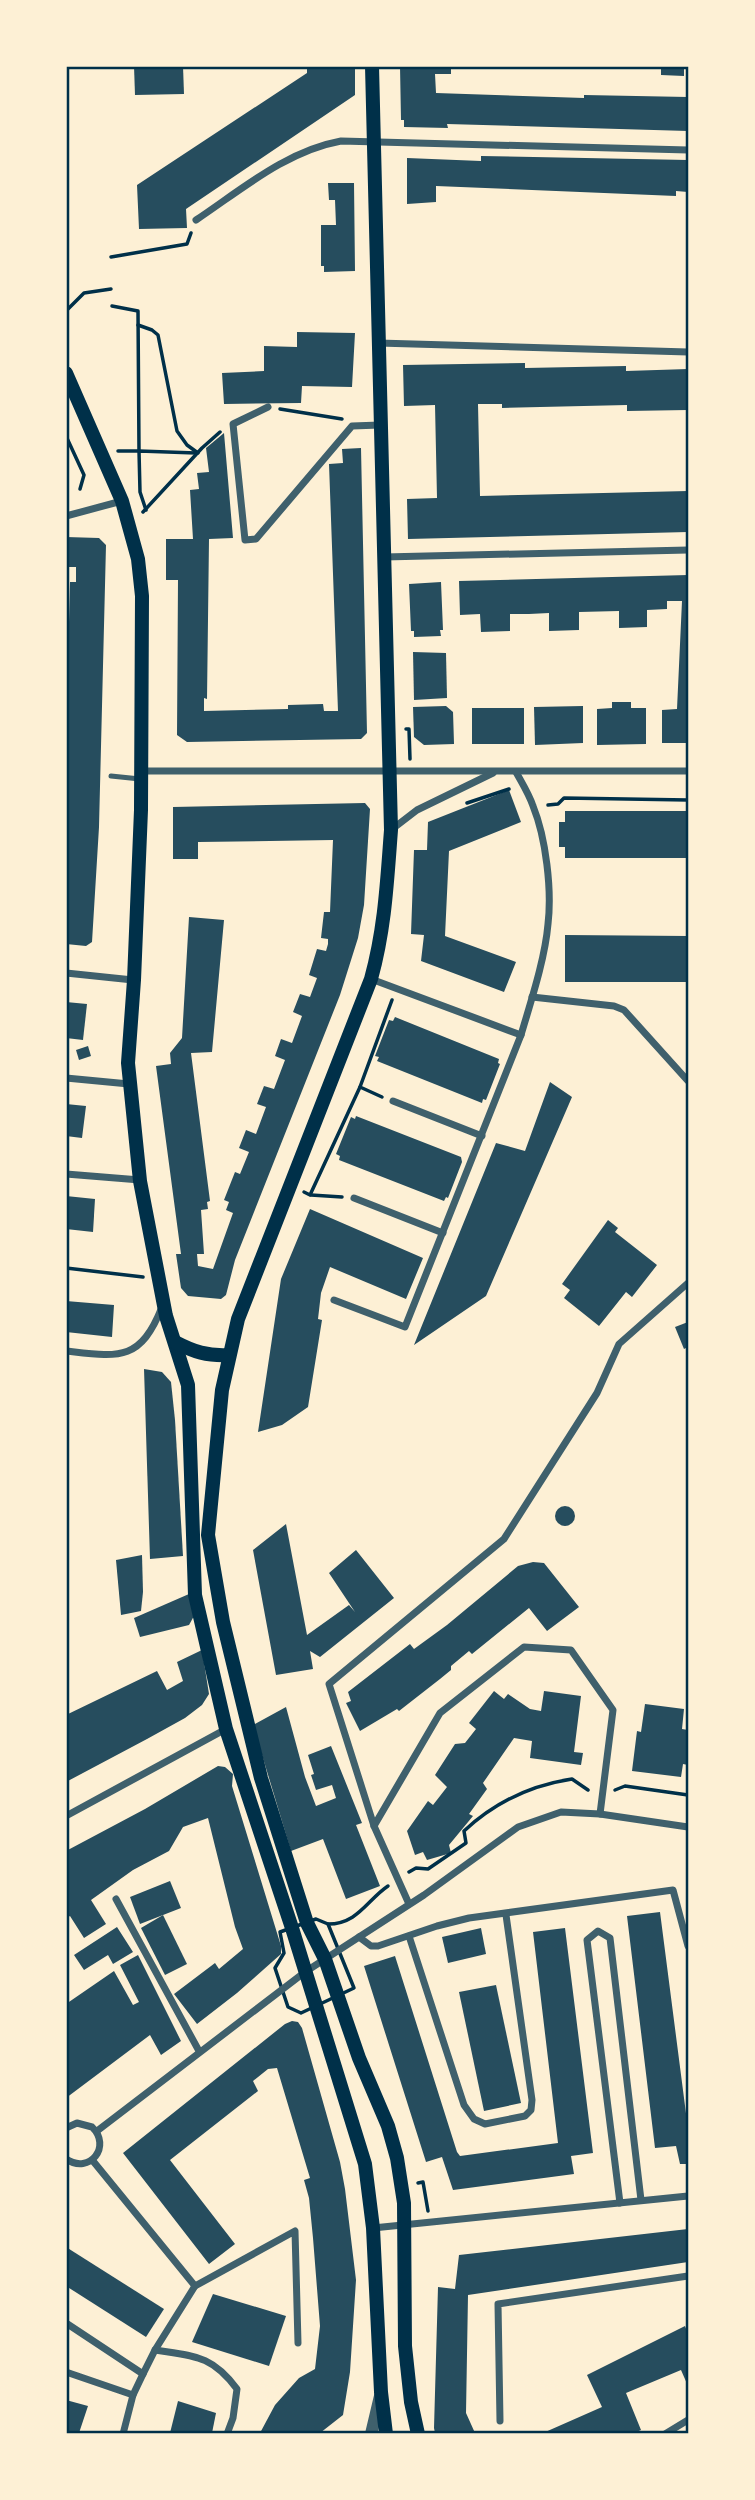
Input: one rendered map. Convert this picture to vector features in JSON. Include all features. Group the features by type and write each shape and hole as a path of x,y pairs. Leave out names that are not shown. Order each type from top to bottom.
{"main road":[{"path":"372,66 391,830 381,943 371,979 238,1319 222,1390 208,1535 226,1634 261,1778 307,1923 325,1959 359,2058 391,2137 402,2186 405,2346 411,2402 418,2434"},
{"path":"66,373 122,501 138,559 142,596 142,775 129,1084 140,1181 163,1303 188,1385 195,1595 226,1729 365,2164 373,2228 381,2392 386,2434"},
{"path":"175,1342 196,1353 210,1356 229,1355"}],"street":[{"path":"196,220 284,161 330,143 373,141 688,150"},
{"path":"378,343 688,352"},
{"path":"268,407 233,424 245,540 257,540 352,426 380,425"},
{"path":"66,516 122,501"},
{"path":"383,557 688,550"},
{"path":"142,775 390,771 688,771"},
{"path":"391,830 417,810 497,772"},
{"path":"334,1300 405,1327 521,1035 548,924 547,871 534,807 516,772"},
{"path":"66,973 134,980"},
{"path":"371,979 521,1035"},
{"path":"532,997 614,1006 624,1010 688,1081"},
{"path":"66,1078 129,1084"},
{"path":"393,1101 482,1136"},
{"path":"66,1174 140,1181"},
{"path":"354,1198 443,1233"},
{"path":"409,1904 374,1826 329,1684 504,1539 597,1393 619,1343 688,1283"},
{"path":"66,1351 102,1355 126,1353 145,1339 163,1303"},
{"path":"374,1826 440,1713 524,1647 571,1650 613,1710 600,1814"},
{"path":"66,1816 226,1729"},
{"path":"97,2131 305,1972 409,1904 518,1827 561,1812 600,1814 688,1827"},
{"path":"359,1937 370,1947 378,1946 469,1918 673,1890 688,1946"},
{"path":"116,1899 199,2051"},
{"path":"409,1936 464,2105 474,2119 485,2123 525,2116 531,2110 531,2099 506,1915"},
{"path":"620,2203 587,1940 598,1931 610,1938 640,2200"},
{"path":"66,2128 82,2123 97,2131 101,2147 93,2161 78,2165 66,2159"},
{"path":"93,2161 195,2286"},
{"path":"373,2228 688,2196"},
{"path":"123,2434 133,2395 143,2374 195,2286 295,2231 298,2343"},
{"path":"500,2421 498,2304 688,2276"},
{"path":"66,2323 143,2374"},
{"path":"155,2350 198,2357 224,2372 237,2389 233,2418 227,2434"},
{"path":"66,2372 133,2395"},
{"path":"371,2434 381,2392"},
{"path":"665,2434 688,2420"}],"lane":[{"path":"111,776 142,775"}],"path":[{"path":"111,257 187,244 196,220"},
{"path":"66,310 84,293 111,289"},
{"path":"112,306 138,311 140,492 146,509"},
{"path":"138,325 158,335 177,431 182,440 198,453"},
{"path":"268,407 346,420 352,426"},
{"path":"129,526 215,435 233,424"},
{"path":"66,436 84,475 80,489"},
{"path":"104,457 119,450 198,453"},
{"path":"466,803 508,788 514,792 524,808 558,804 564,798 688,800"},
{"path":"310,1195 360,1087 396,988"},
{"path":"360,1087 393,1101"},
{"path":"289,1186 310,1195 354,1198"},
{"path":"66,1268 159,1279"}],"building":[{"path":"134,66 183,66 184,94 135,95"},
{"path":"307,66 355,66 355,95 186,209 187,228 139,229 137,185 307,73"},
{"path":"400,66 451,66 451,74 435,74 436,93 584,98 584,95 688,97 688,131 447,124 448,128 404,127 404,120 401,120"},
{"path":"661,66 684,66 684,76 661,75"},
{"path":"481,156 688,160 688,192 676,191 676,196 436,186 436,202 407,204 407,158 481,161"},
{"path":"328,183 354,183 355,271 324,272 324,266 321,266 321,225 336,225 335,200 329,200"},
{"path":"297,332 355,333 352,387 302,386 301,403 224,404 222,373 264,371 264,346 297,347"},
{"path":"525,363 525,368 626,366 626,371 688,369 688,410 627,411 627,405 502,408 502,404 478,404 480,496 688,491 688,532 408,539 407,499 437,498 435,405 404,406 403,365"},
{"path":"224,433 233,538 209,539 207,699 204,698 204,711 288,709 288,705 323,704 324,711 338,711 329,464 343,463 342,449 361,448 367,733 361,739 187,742 177,735 178,580 166,580 166,539 193,539 190,490 199,489 197,473 209,472 206,448"},
{"path":"66,537 99,538 106,545 99,827 92,942 86,946 66,944 66,743 70,582 76,582 76,567 66,567"},
{"path":"688,575 688,743 662,743 662,710 677,709 682,601 667,601 667,609 647,610 647,627 619,628 619,611 579,612 579,630 549,631 549,613 510,614 510,631 481,632 480,614 460,615 459,581"},
{"path":"441,582 441,636 414,637 414,631 411,631 409,584"},
{"path":"413,652 446,653 447,698 414,700"},
{"path":"612,702 631,702 631,708 646,708 646,744 597,745 597,709 612,708"},
{"path":"446,706 453,712 454,744 424,745 414,737 413,707"},
{"path":"583,706 583,743 535,745 534,707"},
{"path":"472,708 524,708 524,744 472,744"},
{"path":"509,790 521,822 449,851 445,936 516,962 504,992 421,961 424,935 411,934 414,850 427,850 428,822"},
{"path":"365,803 370,809 364,905 358,938 340,995 235,1260 226,1295 221,1299 188,1296 181,1288 176,1254 181,1254 156,1066 171,1064 170,1053 182,1038 189,917 224,920 212,1052 191,1053 210,1201 207,1202 208,1209 201,1210 204,1254 197,1254 198,1266 213,1269 233,1213 226,1210 229,1202 224,1200 235,1172 240,1174 249,1152 239,1148 246,1130 256,1134 266,1107 257,1104 264,1086 274,1089 285,1060 275,1056 281,1039 292,1043 302,1016 293,1012 300,994 310,997 317,978 309,975 317,949 326,951 328,944 328,939 321,938 324,912 330,912 333,840 198,842 198,859 173,859 173,807"},
{"path":"565,811 688,811 688,858 565,858 565,847 559,847 559,822 565,822"},
{"path":"565,935 688,936 688,982 565,982"},
{"path":"66,1002 87,1004 83,1040 66,1038"},
{"path":"395,1017 499,1059 500,1064 486,1100 483,1099 482,1103 377,1061 379,1057 375,1056 389,1020 393,1021"},
{"path":"88,1046 91,1056 79,1060 76,1050"},
{"path":"550,1082 572,1097 486,1296 414,1345 496,1143 525,1151"},
{"path":"66,1104 86,1106 82,1138 66,1136"},
{"path":"356,1116 461,1157 462,1162 448,1198 444,1201 339,1160 340,1156 336,1154 351,1117 355,1119"},
{"path":"66,1196 95,1199 93,1232 66,1229"},
{"path":"310,1209 423,1258 406,1299 330,1267 321,1293 318,1319 322,1320 308,1407 282,1425 258,1432 281,1279"},
{"path":"608,1220 618,1228 615,1232 657,1265 632,1297 626,1292 599,1326 564,1298 570,1290 562,1284"},
{"path":"66,1301 114,1305 112,1337 66,1332"},
{"path":"688,1322 688,1347 684,1349 675,1327"},
{"path":"144,1369 162,1372 171,1382 183,1556 150,1559"},
{"path":"565,1506 572,1509 575,1516 572,1523 565,1526 558,1523 555,1516 558,1509"},
{"path":"286,1524 307,1635 349,1605 355,1612 329,1573 356,1550 394,1598 320,1657 310,1651 313,1669 276,1675 253,1550"},
{"path":"142,1555 141,1611 121,1615 116,1560"},
{"path":"533,1562 544,1563 579,1607 547,1631 529,1608 472,1654 469,1651 451,1666 451,1670 399,1711 397,1709 360,1731 346,1703 351,1701 348,1692 410,1644 414,1649 447,1625 518,1566"},
{"path":"189,1594 194,1616 189,1625 140,1637 134,1618"},
{"path":"202,1650 209,1694 202,1705 185,1718 66,1782 66,1715 157,1671 167,1690 183,1681 177,1662"},
{"path":"494,1691 504,1699 508,1694 530,1709 541,1711 544,1691 581,1696 574,1752 583,1753 581,1765 530,1758 532,1741 514,1738 483,1783 487,1789 469,1814 473,1816 449,1845 451,1853 427,1860 423,1852 415,1855 407,1831 428,1801 433,1805 447,1787 435,1775 455,1744 465,1743 476,1729 469,1723"},
{"path":"645,1704 684,1709 682,1729 688,1730 688,1765 683,1764 681,1777 632,1771 637,1731 641,1732"},
{"path":"286,1707 305,1777 316,1806 336,1798 332,1785 316,1790 308,1755 331,1746 362,1823 356,1825 380,1886 346,1899 323,1839 291,1851 253,1725"},
{"path":"218,1766 225,1767 233,1774 232,1786 281,1946 281,1954 197,2024 174,1994 215,1963 219,1969 243,1949 208,1818 183,1827 169,1851 133,1870 91,1900 106,1924 84,1938 70,1916 66,1918 66,1851"},
{"path":"170,1881 181,1908 140,1924 130,1897"},
{"path":"660,1912 688,2129 688,2164 680,2164 676,2146 655,2148 627,1916"},
{"path":"163,1915 187,1964 165,1975 141,1928"},
{"path":"117,1927 133,1952 113,1964 108,1955 84,1970 74,1955"},
{"path":"481,1928 486,1954 448,1963 442,1937"},
{"path":"565,1928 593,2153 571,2156 574,2174 453,2190 442,2157 426,2162 364,1966 395,1956 460,2156 558,2143 533,1932"},
{"path":"138,1955 181,2041 161,2055 150,2035 66,2098 66,2004 114,1971 133,2005 139,2002 120,1965"},
{"path":"496,1985 521,2103 484,2111 459,1992"},
{"path":"292,2021 298,2022 302,2028 340,2162 345,2189 356,2280 350,2372 343,2415 320,2433 260,2433 275,2405 299,2378 315,2369 320,2326 309,2198 304,2180 310,2178 277,2068 268,2069 253,2081 258,2091 170,2160 235,2244 209,2264 123,2153"},
{"path":"688,2229 688,2262 468,2295 466,2413 475,2433 435,2433 438,2287 455,2289 459,2255"},
{"path":"66,2247 164,2309 146,2337 66,2286"},
{"path":"213,2294 286,2316 269,2366 192,2342"},
{"path":"685,2326 688,2334 688,2386 681,2370 626,2393 641,2430 634,2433 543,2433 602,2407 587,2375"},
{"path":"66,2400 88,2406 79,2433 66,2433"},
{"path":"178,2401 216,2413 212,2433 170,2433"}]}
